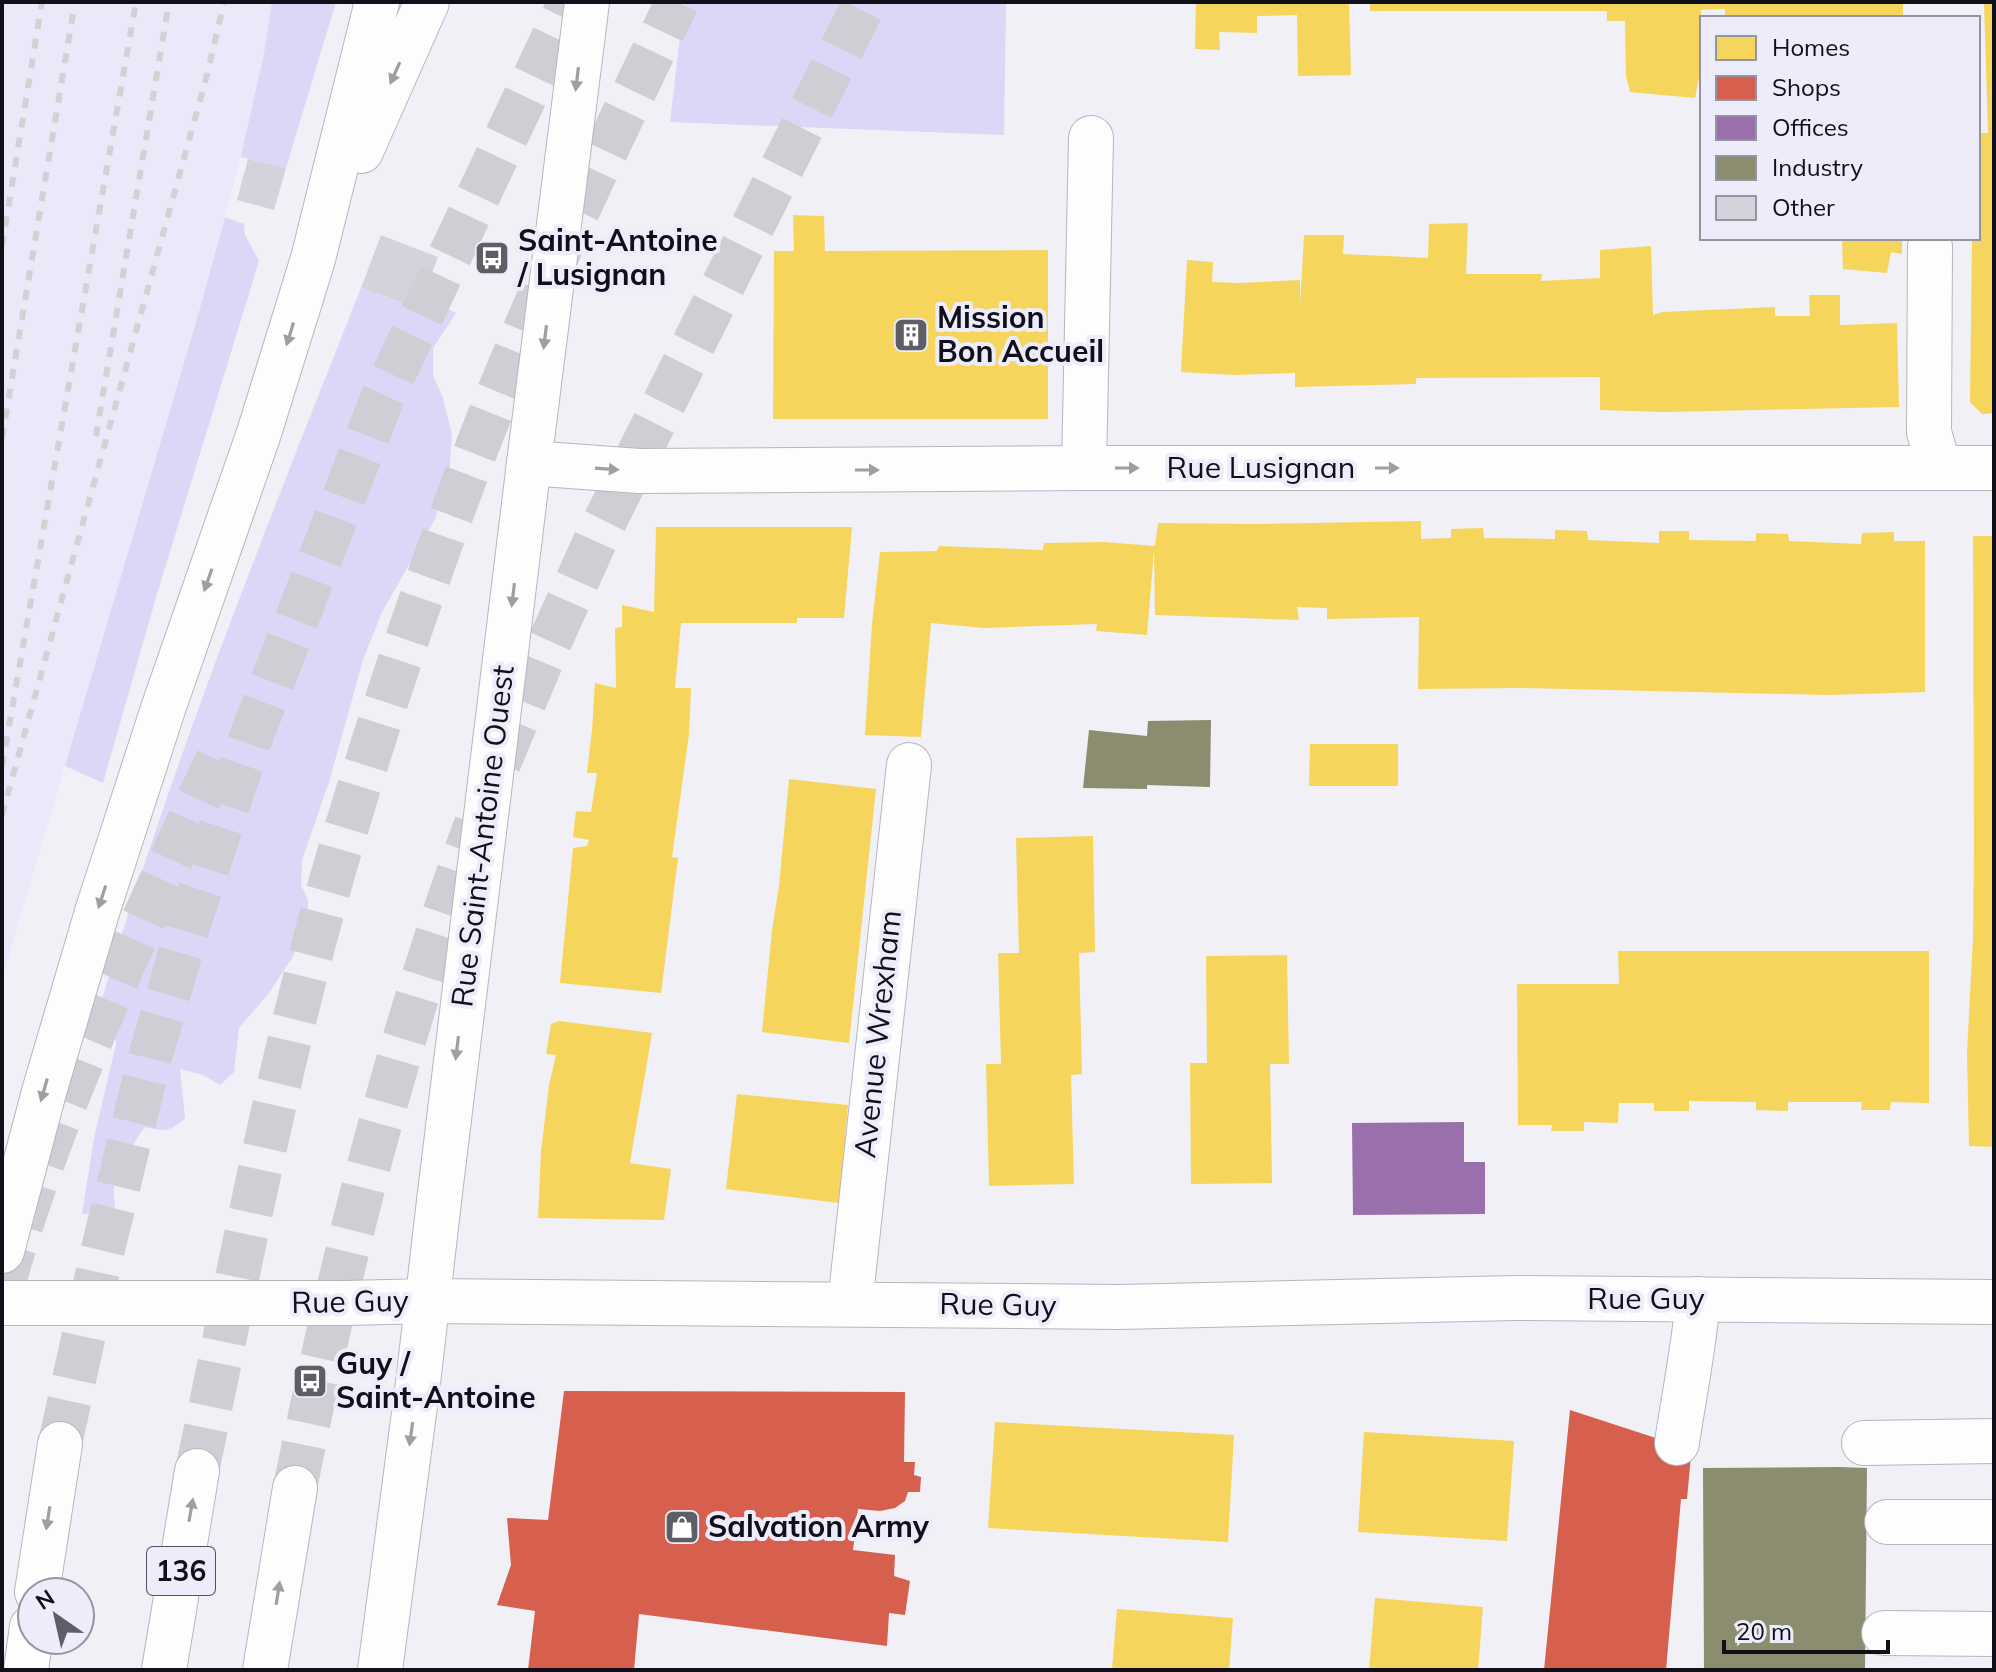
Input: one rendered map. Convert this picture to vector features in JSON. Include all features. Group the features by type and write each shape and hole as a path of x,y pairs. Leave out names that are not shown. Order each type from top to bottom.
{"main road":[{"path":"2,1251 32,1134 94,922 259,433 313,259 377,2"},
{"path":"313,259 427,2"},
{"name":"Rue Saint-Antoine Ouest","path":"380,1670 587,2"},
{"path":"1084,468 1091,138"},
{"path":"1930,247 1929,432 1939,468"},
{"name":"Rue Lusignan","path":"529,463 639,471 1994,468"},
{"name":"Avenue Wrexham","path":"850,1304 909,765"},
{"name":"Rue Guy","path":"2,1303 428,1301 1119,1307 1516,1298 1994,1302"},
{"path":"1677,1443 1698,1299"},
{"path":"1864,1443 1994,1441"},
{"path":"39,1576 60,1444"},
{"name":"136","path":"164,1670 197,1471"},
{"path":"265,1670 295,1488"},
{"path":"1887,1522 1994,1522"},
{"path":"1884,1633 1994,1634"}],"shaded area":[{"path":"2,2 272,2 250,123 197,319 2,979"},
{"path":"272,2 336,2 286,168 241,157"},
{"path":"684,2 1006,2 1004,135 670,122"},
{"path":"225,217 244,224 245,235 259,261 103,783 65,766"},
{"path":"361,288 418,308 423,296 456,313 433,348 433,375 443,398 452,435 449,479 434,521 382,612 363,660 329,782 302,860 301,885 308,900 307,926 292,958 269,993 239,1028 234,1072 220,1085 203,1075 180,1069 185,1118 166,1130 145,1127 116,1180 113,1212 82,1214 94,1138 116,1044 115,1025 96,1020 124,927 186,742"}],"building: Homes":[{"path":"1196,2 1349,2 1351,75 1298,76 1297,15 1257,16 1257,33 1219,32 1220,50 1195,49"},
{"path":"1370,2 1903,2 1903,16 1725,16 1725,9 1701,10 1700,72 1695,98 1630,92 1626,76 1625,21 1607,21 1607,11 1370,11"},
{"path":"1984,2 1994,2 1994,413 1982,414 1970,402 1972,240 1980,240 1980,133 1988,133"},
{"name":"Mission Bon Accueil","path":"793,215 824,216 825,251 1048,250 1048,419 773,419 774,251 794,251"},
{"path":"1468,223 1466,274 1542,274 1541,281 1600,278 1600,250 1651,246 1653,315 1662,312 1775,307 1775,316 1810,316 1809,295 1840,295 1840,325 1897,323 1899,407 1664,412 1600,410 1600,377 1416,378 1416,384 1295,387 1295,373 1234,375 1181,372 1187,260 1213,262 1212,282 1300,280 1300,305 1304,235 1344,235 1343,254 1428,258 1429,224"},
{"path":"1842,240 1902,240 1902,254 1891,252 1887,273 1843,269"},
{"path":"1421,521 1421,539 1451,538 1451,529 1483,528 1484,538 1555,539 1555,530 1587,531 1588,540 1659,543 1659,531 1689,531 1689,540 1756,541 1756,533 1788,534 1789,541 1861,544 1862,533 1894,532 1894,541 1925,541 1925,692 1828,695 1520,688 1418,689 1419,617 1327,619 1327,608 1297,607 1299,620 1155,615 1154,550 1147,635 1096,631 1097,624 984,628 931,623 921,737 865,735 880,552 937,551 939,546 1043,550 1044,543 1104,542 1155,546 1158,523"},
{"path":"656,527 852,527 844,618 797,618 797,623 681,623 675,688 691,688 689,734 672,857 678,858 661,993 560,983 573,848 587,846 589,840 573,837 576,811 591,812 597,773 587,773 595,683 616,688 615,628 622,627 622,605 654,612"},
{"path":"1973,536 1994,536 1994,1147 1969,1146 1967,1053 1974,843"},
{"path":"1310,744 1398,744 1398,786 1309,786"},
{"path":"789,779 876,789 849,1043 762,1032"},
{"path":"1093,836 1095,952 1079,953 1082,1074 1071,1075 1074,1184 989,1186 986,1064 1001,1064 998,953 1019,953 1016,838"},
{"path":"1618,951 1929,951 1929,1103 1891,1102 1890,1110 1861,1110 1862,1102 1788,1102 1788,1111 1756,1110 1756,1102 1689,1101 1689,1111 1654,1111 1654,1103 1619,1103 1618,1123 1584,1122 1584,1131 1551,1131 1552,1125 1518,1125 1517,984 1619,984"},
{"path":"1287,955 1289,1064 1270,1064 1272,1183 1191,1184 1190,1063 1207,1063 1206,956"},
{"path":"559,1021 652,1033 630,1163 671,1169 664,1220 538,1218 541,1152 556,1055 546,1054 551,1024"},
{"path":"737,1094 848,1105 839,1203 726,1189"},
{"path":"995,1422 1234,1435 1228,1542 988,1528"},
{"path":"1364,1432 1514,1441 1507,1541 1358,1532"},
{"path":"1375,1598 1483,1607 1478,1670 1369,1670"},
{"path":"1117,1609 1233,1618 1229,1670 1112,1670"}],"building: Shops":[{"name":"Salvation Army","path":"564,1391 905,1392 904,1462 915,1462 914,1475 921,1477 920,1492 908,1492 905,1501 895,1508 880,1511 858,1509 853,1550 895,1555 894,1576 910,1581 905,1615 889,1613 887,1646 639,1614 634,1670 528,1670 535,1611 497,1605 511,1565 507,1518 548,1520"},
{"path":"1570,1410 1668,1442 1692,1445 1687,1499 1681,1499 1666,1670 1544,1670"}],"building: Offices":[{"path":"1464,1122 1464,1162 1485,1162 1485,1214 1353,1215 1352,1123"}],"building: Industry":[{"path":"1211,720 1210,787 1147,785 1147,789 1083,788 1089,730 1147,736 1148,721"},
{"path":"1703,1468 1867,1468 1865,1670 1704,1670"}],"building: Other":[{"path":"248,159 286,168 274,210 237,200"},
{"path":"381,235 438,257 419,308 361,288"}],"tunnel":[{"path":"60,1444 101,1257 150,1057 188,927 253,732 382,399 570,2"},
{"path":"197,1471 282,1071 322,912 385,707 427,581 523,334 677,2"},
{"path":"499,763 596,539 865,2"},
{"path":"2,1289 46,1153 72,1086 128,954 218,758"},
{"path":"295,1488 331,1320 372,1153 420,987 476,824"}],"railway":[{"path":"2,246 42,2"},
{"path":"2,438 75,2"},
{"path":"2,766 136,2"},
{"path":"96,436 169,2"},
{"path":"2,815 207,75 224,2"}],"place":[{"name":"Saint-Antoine / Lusignan","path":"492,258"},
{"name":"Mission Bon Accueil","path":"911,335"},
{"name":"Guy / Saint-Antoine","path":"310,1381"},
{"name":"Salvation Army","path":"682,1527"}]}
